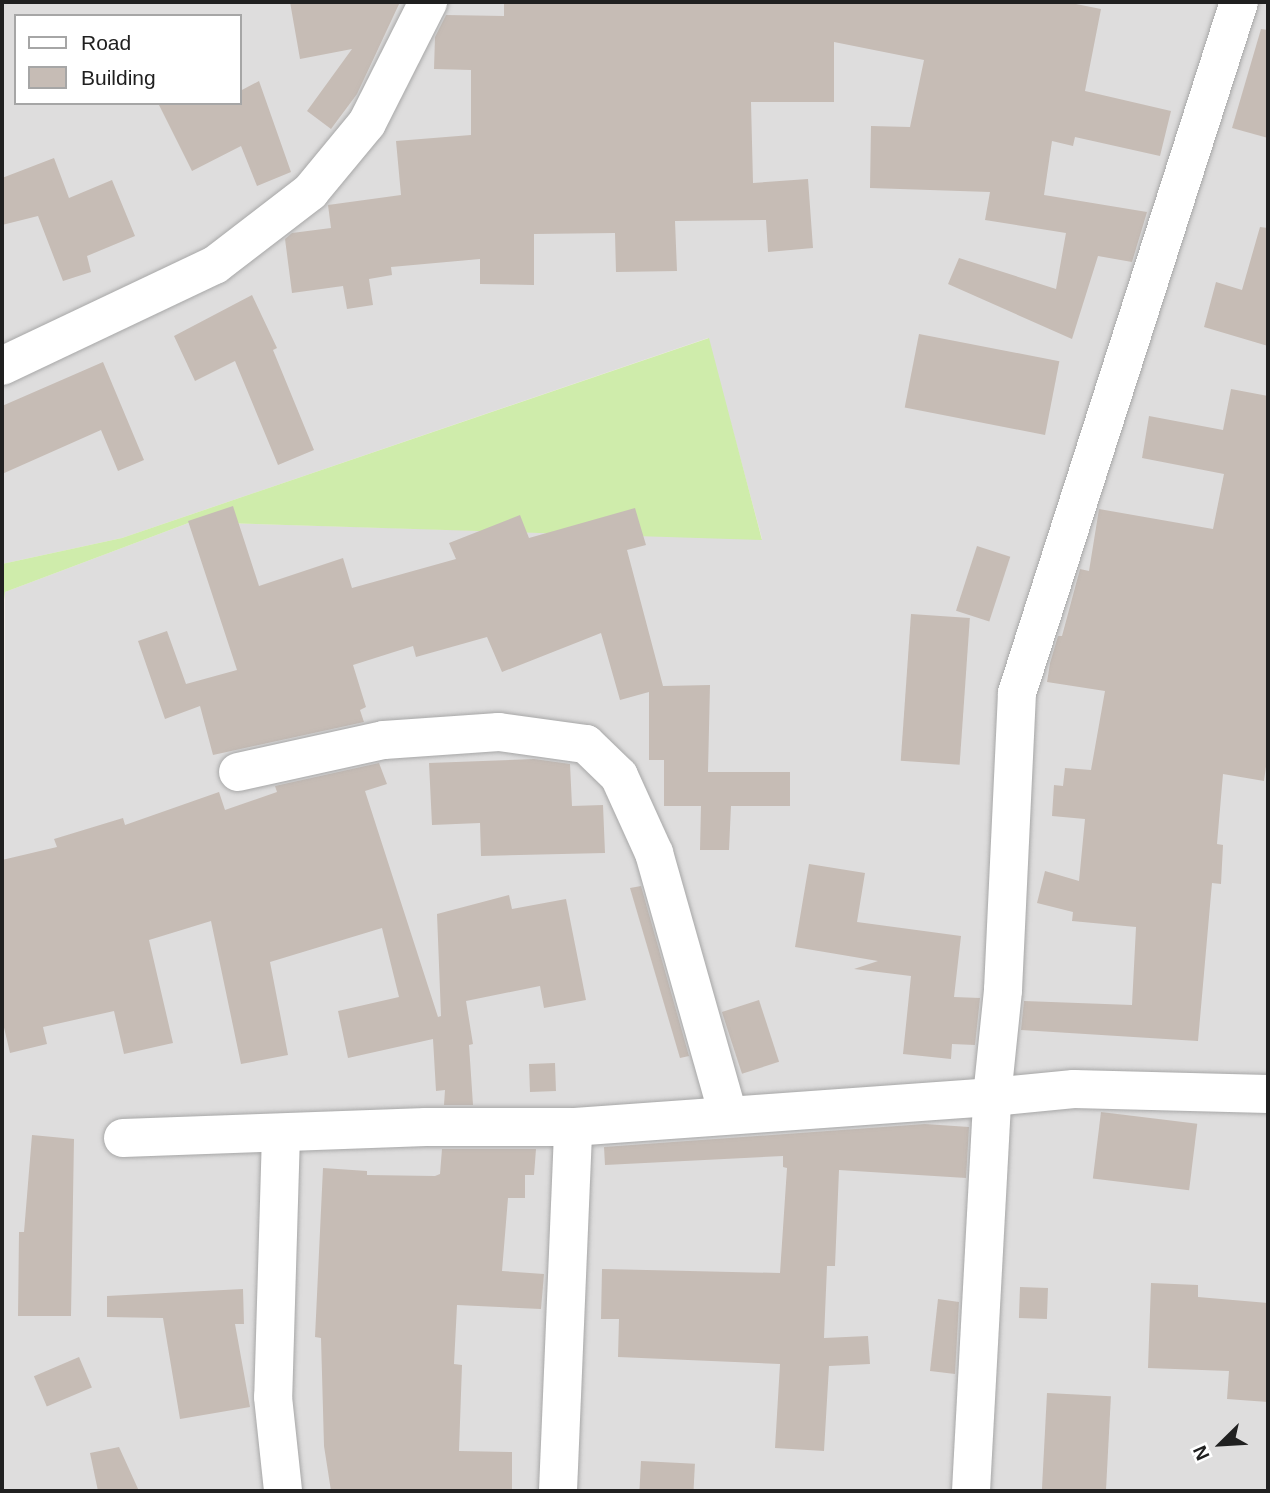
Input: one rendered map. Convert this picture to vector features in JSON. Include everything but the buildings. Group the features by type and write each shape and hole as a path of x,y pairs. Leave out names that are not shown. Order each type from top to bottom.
{"street":[{"path":"2,366 215,265 310,191 367,123 429,2"},
{"path":"971,1491 992,1097 1003,990 1017,692 1239,2"},
{"path":"238,772 384,740 499,733 586,744 620,776 654,853 728,1114"},
{"path":"123,1138 426,1127 573,1127 1074,1089 1268,1094"},
{"path":"558,1491 573,1127"},
{"path":"281,1134 273,1396 283,1491"}],"shaded area":[{"path":"2,2 1268,2 1268,1491 2,1491 5,592 191,522 762,539 708,338 122,538 2,564"}],"green space":[{"path":"709,338 762,540 191,522 5,592 2,616 2,564 122,538"}]}
